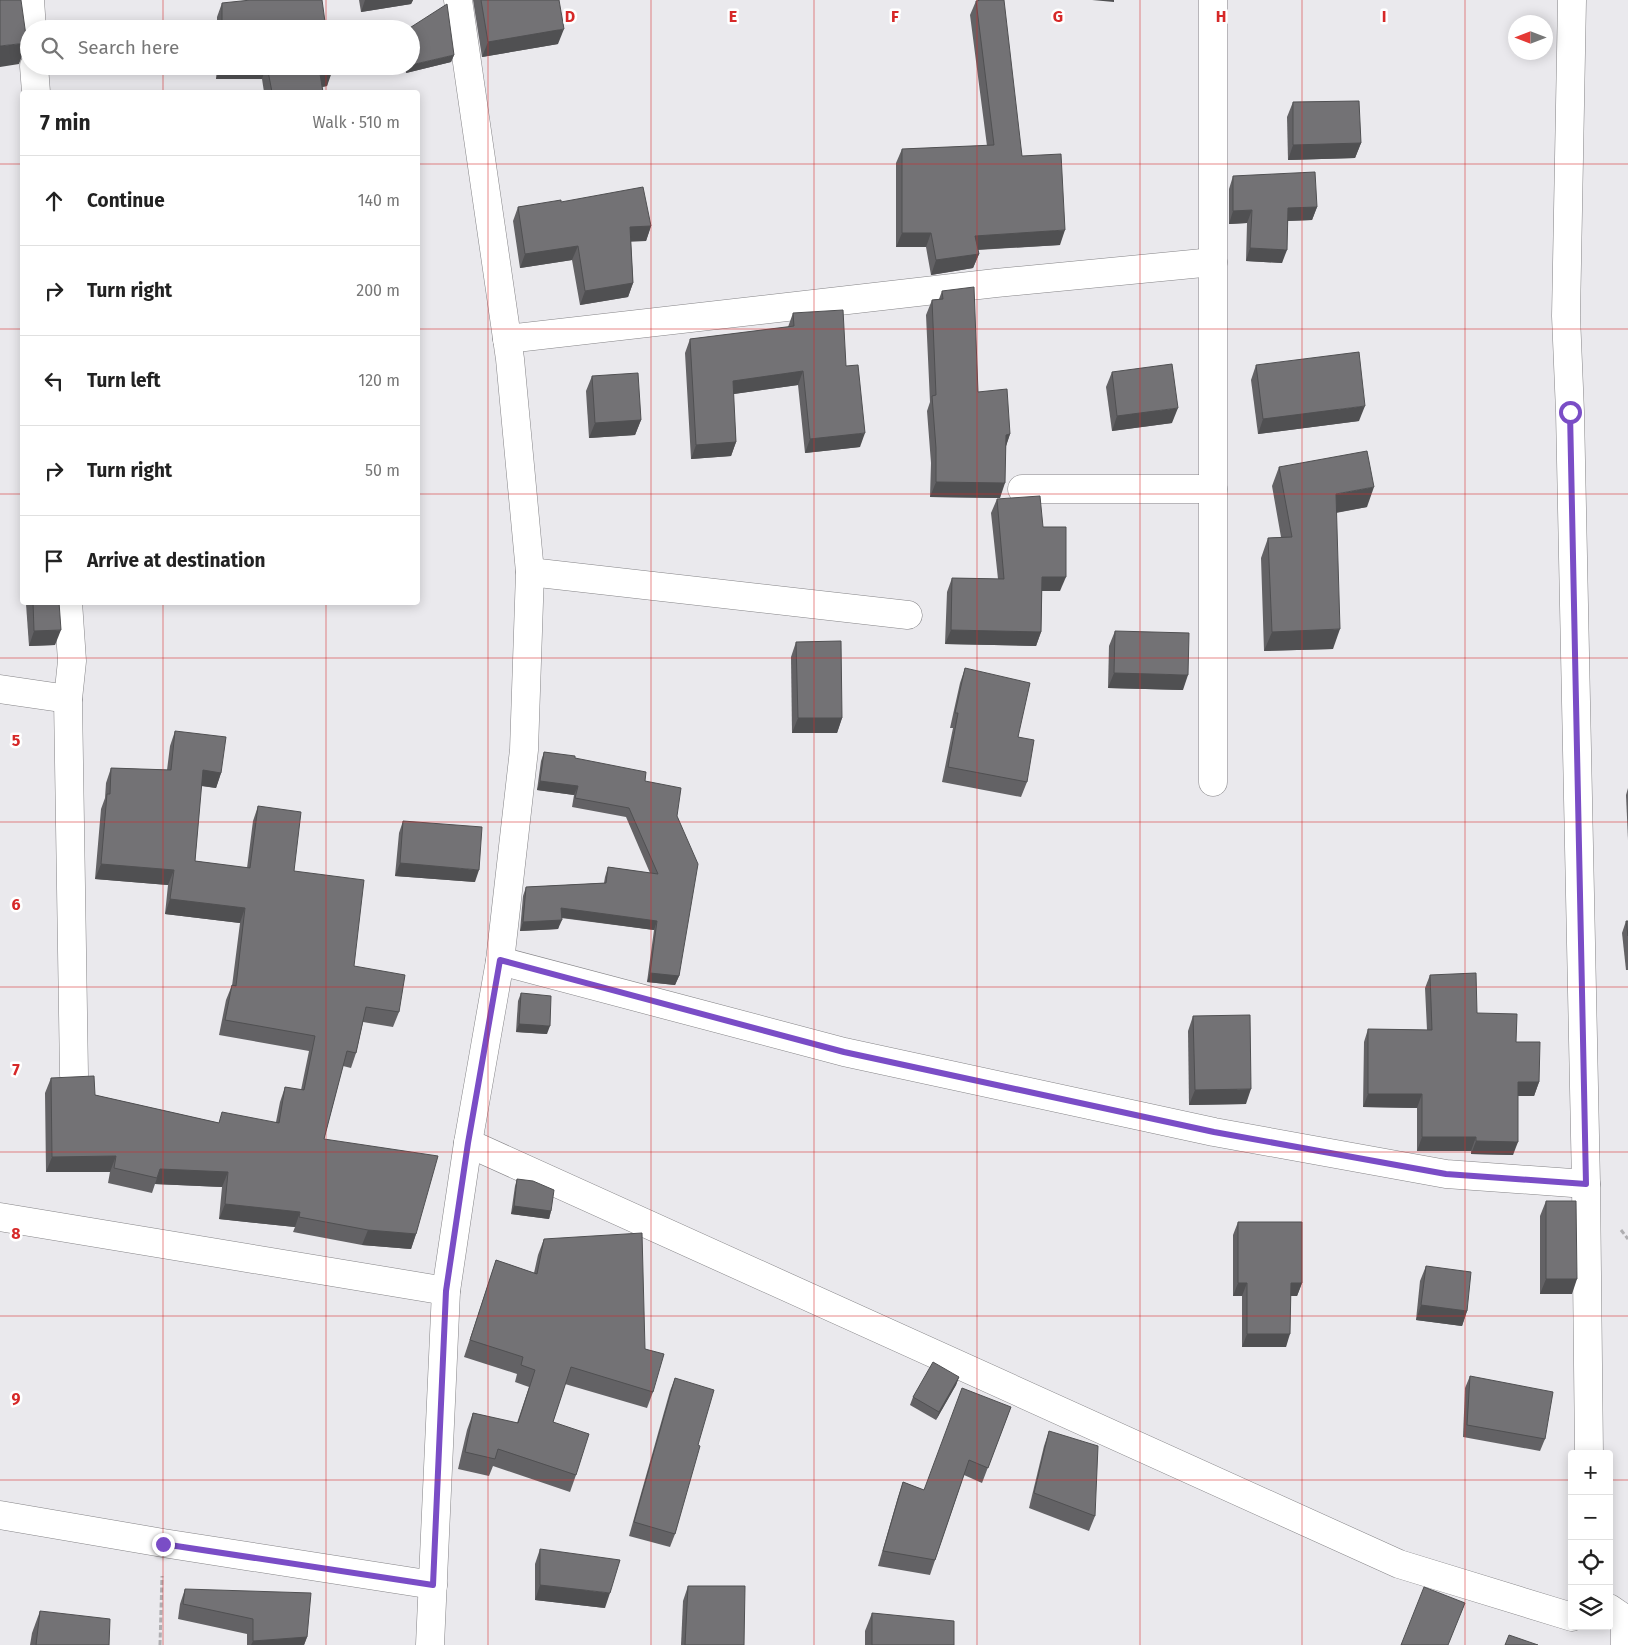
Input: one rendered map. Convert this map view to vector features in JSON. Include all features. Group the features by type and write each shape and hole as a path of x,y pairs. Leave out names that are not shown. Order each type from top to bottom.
{"street":[{"path":"30,0 31,20"},
{"path":"430,1645 446,1291 468,1143 500,960 524,750 530,572 507,339 458,0"},
{"path":"1213,0 1213,782"},
{"path":"1572,0 1566,316 1570,412 1586,1184 1589,1450"},
{"path":"35,75 36,90"},
{"path":"507,339 996,283 1213,262"},
{"path":"1022,489 1213,489"},
{"path":"530,572 908,615"},
{"path":"68,605 72,661 68,699 74,1075"},
{"path":"0,689 68,699"},
{"path":"500,960 844,1052 1214,1132 1446,1174 1586,1184"},
{"path":"468,1143 1399,1564 1568,1616"},
{"path":"0,1217 446,1291"},
{"path":"0,1515 163,1544 433,1585"},
{"path":"1613,1611 1625,1619 1625,1645"}],"path":[{"path":"160,1645 163,1544"}],"building":[{"path":"0,0 21,0 24,20 20,20 20,44 0,46"},
{"path":"251,0 322,0 325,20 222,20 222,3"},
{"path":"481,0 559,0 564,29 488,42"},
{"path":"1004,0 1022,156 1061,154 1065,230 975,236 979,254 936,260 931,233 902,233 902,149 994,145 976,1"},
{"path":"447,4 454,55 420,63 420,21"},
{"path":"269,75 320,75 323,90 272,90"},
{"path":"1359,101 1361,143 1293,145 1293,102"},
{"path":"1315,172 1317,207 1288,208 1287,250 1250,248 1252,210 1233,211 1233,176"},
{"path":"643,187 651,226 630,227 633,283 585,291 578,246 525,254 518,207 561,200 561,202"},
{"path":"974,287 978,392 1007,389 1010,434 1006,435 1005,483 936,482 936,448 932,396 936,395 932,300 943,299 942,291"},
{"path":"843,310 846,366 858,365 865,433 810,439 803,371 733,381 736,442 696,445 690,339 794,326 793,313"},
{"path":"1359,352 1365,406 1263,419 1256,365"},
{"path":"1172,364 1178,408 1117,416 1112,372"},
{"path":"638,373 641,420 595,423 592,376"},
{"path":"1367,451 1374,487 1336,494 1340,629 1272,632 1268,538 1292,537 1279,467"},
{"path":"1040,496 1043,527 1066,527 1066,577 1042,577 1041,632 951,630 952,578 1004,579 997,499"},
{"path":"33,605 59,605 61,630 34,631"},
{"path":"1115,631 1189,633 1188,675 1114,673"},
{"path":"841,641 842,718 798,718 796,642"},
{"path":"965,668 1030,683 1018,737 1034,740 1027,782 948,767 958,713 955,713"},
{"path":"175,731 226,737 221,773 203,770 195,861 250,868 258,806 301,812 294,871 364,880 354,966 405,975 399,1012 366,1007 356,1053 347,1051 324,1139 438,1156 416,1234 368,1230 299,1217 300,1212 225,1204 228,1172 160,1169 157,1178 114,1168 116,1156 52,1157 51,1078 94,1076 95,1095 219,1123 222,1112 279,1123 285,1087 304,1090 315,1036 225,1020 232,985 236,986 245,908 170,899 174,870 101,864 107,794 110,794 111,768 171,770"},
{"path":"544,752 575,756 575,758 646,772 645,781 681,788 677,816 698,864 679,976 650,973 657,921 561,908 562,920 523,922 526,887 606,883 608,867 658,874 629,808 575,798 578,786 540,781"},
{"path":"403,821 482,827 479,870 400,863"},
{"path":"1476,973 1477,1013 1517,1014 1516,1042 1540,1042 1539,1082 1518,1082 1518,1142 1476,1141 1476,1137 1422,1137 1422,1094 1368,1094 1368,1029 1432,1030 1430,975"},
{"path":"521,993 551,996 550,1026 519,1024"},
{"path":"1250,1015 1251,1089 1195,1090 1193,1016"},
{"path":"517,1179 533,1181 554,1190 551,1211 514,1206"},
{"path":"1546,1201 1576,1201 1577,1279 1546,1279"},
{"path":"1238,1222 1302,1222 1302,1283 1291,1283 1290,1334 1247,1334 1247,1283 1238,1283"},
{"path":"642,1233 645,1349 664,1354 653,1392 571,1367 553,1422 589,1434 576,1475 498,1449 495,1459 465,1452 473,1413 518,1423 535,1370 521,1365 523,1357 470,1340 496,1260 537,1274 544,1239"},
{"path":"1426,1266 1471,1272 1467,1311 1421,1305"},
{"path":"933,1362 959,1377 939,1412 913,1397"},
{"path":"1470,1376 1553,1392 1545,1439 1467,1425"},
{"path":"675,1378 714,1390 675,1534 634,1522"},
{"path":"962,1388 1011,1407 988,1468 969,1460 935,1560 883,1551 903,1482 924,1490"},
{"path":"1049,1431 1098,1446 1095,1516 1034,1493"},
{"path":"540,1549 620,1560 610,1593 540,1585"},
{"path":"688,1586 745,1586 744,1645 685,1645"},
{"path":"1424,1587 1465,1603 1448,1645 1401,1645"},
{"path":"185,1589 311,1593 307,1637 253,1641 253,1619 183,1604"},
{"path":"40,1611 110,1619 109,1645 36,1645"},
{"path":"872,1613 954,1621 954,1645 872,1645"},
{"path":"1509,1635 1538,1645 1505,1645"}],"route":[{"path":"163,1544 433,1585 446,1291 468,1143 500,960 844,1052 1214,1132 1446,1174 1586,1184 1570,412"}]}
